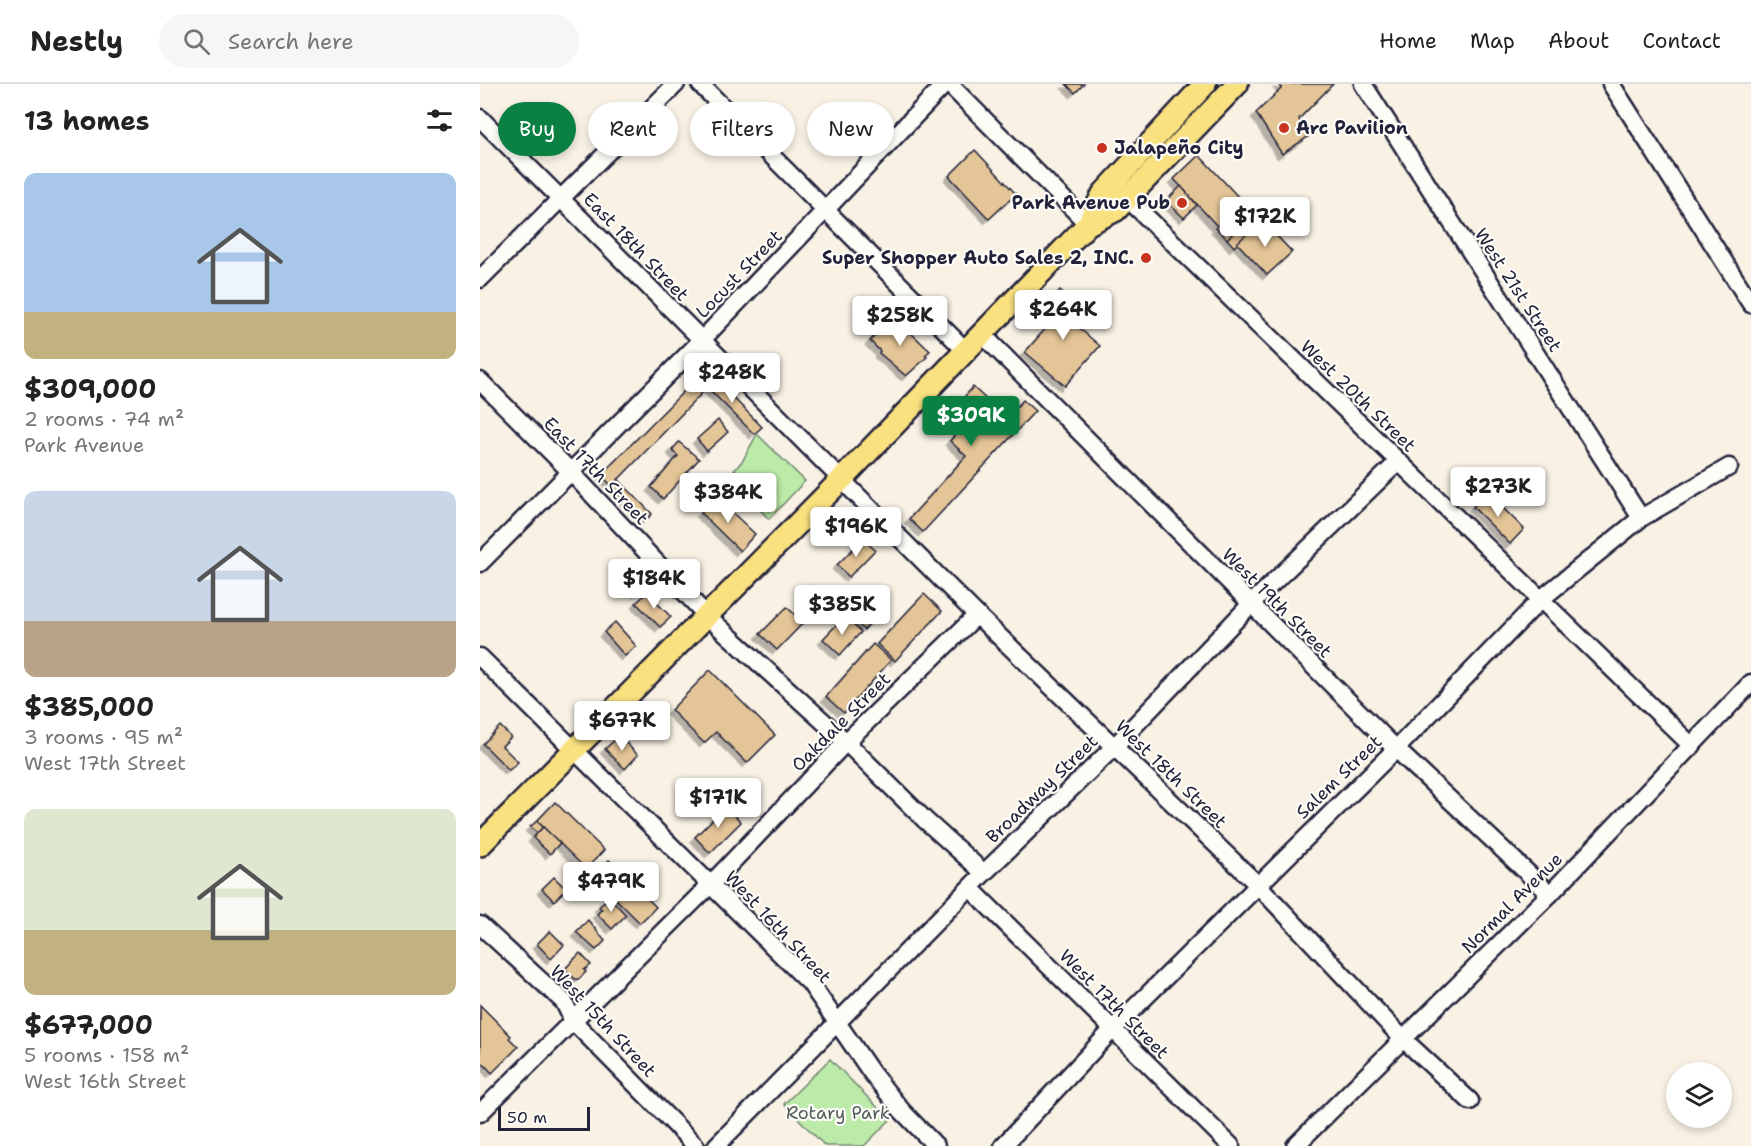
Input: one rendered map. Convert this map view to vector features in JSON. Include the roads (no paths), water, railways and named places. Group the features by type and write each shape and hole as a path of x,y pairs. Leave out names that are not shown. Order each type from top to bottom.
{"main road":[{"path":"480,845 841,480 1088,224 1103,194 1205,84"},
{"path":"1088,224 1116,210 1128,199 1237,84"}],"street":[{"path":"480,279 676,84"},
{"path":"700,84 965,350"},
{"path":"947,84 1088,224"},
{"name":"Locust Street","path":"480,563 701,341 947,84"},
{"name":"West 21st Street","path":"1363,84 1641,518"},
{"path":"1611,84 1751,304"},
{"name":"East 18th Street","path":"480,118 841,480"},
{"name":"West 20th Street","path":"1128,199 1692,746"},
{"name":"West 19th Street","path":"982,334 1396,749 1550,894"},
{"name":"East 17th Street","path":"480,381 570,471 707,616"},
{"name":"Broadway Street","path":"716,1146 837,1026 984,873 1114,747 1251,604 1398,462"},
{"name":"Salem Street","path":"1003,1146 1112,1030 1396,749 1541,599 1641,518 1729,466"},
{"name":"West 18th Street","path":"841,480 976,615 1257,884 1402,1038 1470,1101"},
{"name":"Oakdale Street","path":"480,1113 711,884 846,742 976,615"},
{"path":"707,616 846,742 925,820 984,873"},
{"name":"West 16th Street","path":"480,657 810,983 837,1026 902,1111 936,1146"},
{"name":"Normal Avenue","path":"1295,1146 1550,894 1751,683"},
{"name":"West 17th Street","path":"970,888 1231,1146"},
{"name":"West 15th Street","path":"480,925 564,1002 573,1021 696,1146"}],"place":[{"name":"Arc Pavilion","path":"1284,128"},
{"name":"Jalapeño City","path":"1102,148"},
{"name":"Park Avenue Pub","path":"1182,203"},
{"name":"Super Shopper Auto Sales 2, INC.","path":"1146,258"}],"park label":[{"name":"Rotary Park","path":"838,1113"}]}
